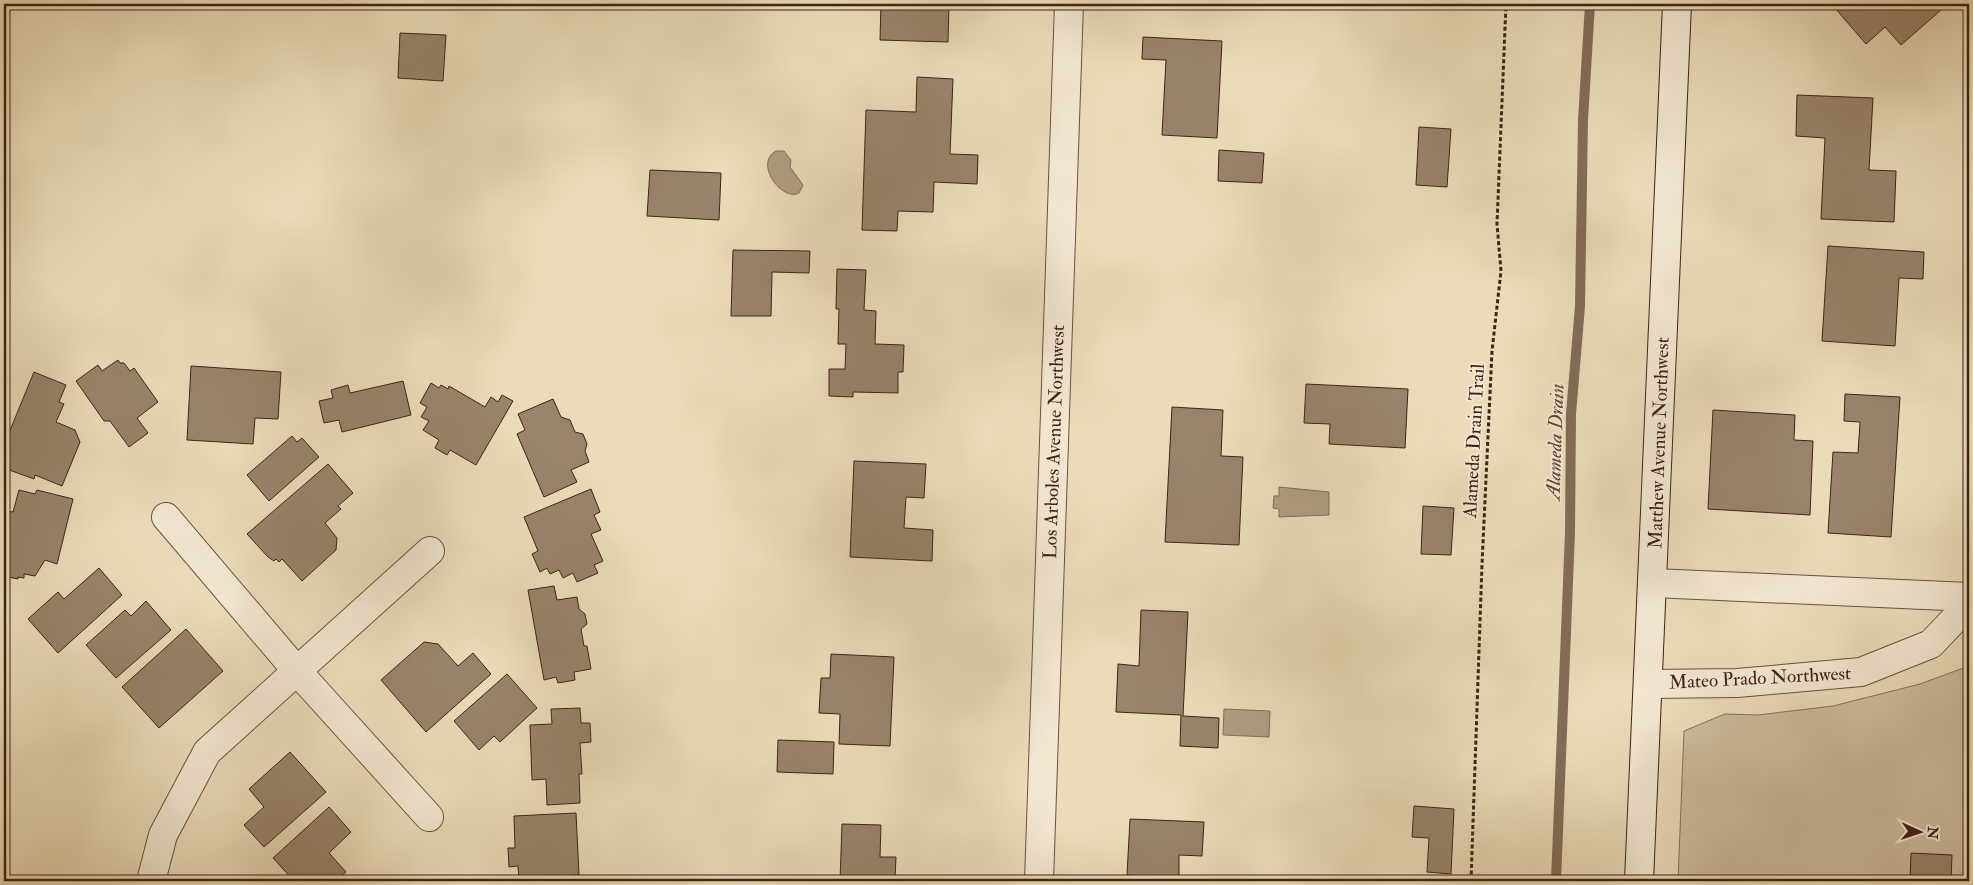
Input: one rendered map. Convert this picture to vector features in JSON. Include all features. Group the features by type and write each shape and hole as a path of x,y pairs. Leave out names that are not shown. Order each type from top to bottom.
{"street":[{"name":"Los Arboles Avenue Northwest","path":"1039,881 1069,4"},
{"name":"Matthew Avenue Northwest","path":"1639,881 1676,4"},
{"path":"166,517 297,671 429,817"},
{"path":"151,881 162,835 207,752 430,551"},
{"path":"1653,582 1969,597"},
{"name":"Mateo Prado Northwest","path":"1648,684 1737,683 1860,672 1931,644 1969,604"}],"path":[{"name":"Alameda Drain Trail","path":"1471,881 1482,564 1492,351 1501,271 1497,224 1506,4"}],"shaded area":[{"path":"776,151 784,151 791,160 790,167 803,185 799,193 785,192 770,176 768,162 770,156"},
{"path":"1279,487 1329,492 1329,515 1279,517 1279,509 1273,508 1274,496 1279,496"},
{"path":"1969,666 1969,881 1678,881 1684,731 1725,714 1758,715 1833,706 1920,684"},
{"path":"1224,709 1270,711 1269,737 1223,735"}],"building":[{"path":"881,4 949,4 948,42 880,40"},
{"path":"1837,4 1936,4 1941,10 1901,45 1885,27 1866,44 1834,7"},
{"path":"400,33 446,35 443,81 398,78"},
{"path":"1143,37 1222,41 1217,138 1162,135 1166,60 1142,59"},
{"path":"917,77 953,79 950,154 978,155 977,184 934,182 933,212 898,211 897,231 862,230 866,110 916,112"},
{"path":"1797,95 1873,98 1869,170 1896,171 1894,222 1821,219 1825,138 1796,136"},
{"path":"1419,127 1451,129 1447,187 1416,185"},
{"path":"1219,150 1264,153 1262,183 1218,181"},
{"path":"650,170 721,173 719,220 647,216"},
{"path":"1828,246 1924,252 1923,279 1899,278 1895,346 1822,341"},
{"path":"733,250 810,251 809,273 772,272 771,316 731,316"},
{"path":"837,269 866,270 864,310 876,311 875,344 904,345 903,372 898,372 898,393 853,392 853,397 829,396 829,369 845,369 846,344 838,344 839,309 836,309"},
{"path":"118,360 120,363 124,363 130,371 134,368 158,402 137,418 148,433 129,447 110,421 104,421 76,381 98,365 102,371"},
{"path":"191,366 281,372 278,419 255,418 253,444 187,440"},
{"path":"34,372 66,385 59,402 64,404 56,422 75,430 80,442 62,486 35,475 34,479 4,468 4,445"},
{"path":"403,381 411,415 342,432 339,420 324,423 319,401 333,398 331,390 348,385 350,393"},
{"path":"431,383 439,388 441,385 448,389 449,386 485,407 491,397 498,402 502,395 513,401 476,465 450,450 447,455 435,448 439,440 423,430 429,421 421,417 427,407 420,403"},
{"path":"1306,384 1408,389 1405,448 1329,444 1330,424 1304,423"},
{"path":"1845,394 1900,397 1891,537 1828,533 1833,452 1858,453 1860,422 1844,421"},
{"path":"553,399 561,417 570,420 575,432 583,434 587,444 585,451 589,462 571,470 577,482 544,497 517,434 525,430 518,414"},
{"path":"1172,407 1223,410 1221,456 1243,457 1239,545 1165,542"},
{"path":"1713,410 1795,415 1794,440 1813,441 1810,515 1708,509"},
{"path":"292,436 297,442 302,438 319,457 269,501 247,475"},
{"path":"854,461 926,464 924,498 906,497 904,528 933,530 932,561 850,557"},
{"path":"328,464 353,493 338,506 341,509 325,523 337,538 336,550 302,581 282,559 279,562 268,557 247,534"},
{"path":"591,489 600,512 594,515 601,530 591,534 603,561 594,565 598,573 577,582 573,573 563,578 559,570 550,574 547,568 540,572 532,554 538,551 524,517"},
{"path":"19,490 35,494 37,490 73,499 57,564 45,560 35,576 24,574 24,578 18,577 18,579 4,576 6,548 4,548 7,534 4,533 4,517 5,511 13,512"},
{"path":"1423,506 1454,508 1451,555 1421,554"},
{"path":"99,568 122,595 58,653 28,619 58,592 64,599"},
{"path":"554,586 557,600 577,597 579,609 585,614 587,624 581,629 584,646 587,646 591,669 574,672 575,680 558,683 556,677 544,680 528,590"},
{"path":"146,601 171,630 116,678 86,645 125,610 131,616"},
{"path":"1141,610 1188,612 1183,716 1219,718 1218,748 1180,746 1181,715 1116,712 1118,664 1139,666"},
{"path":"186,629 223,671 159,728 122,687"},
{"path":"424,642 438,644 458,666 473,653 491,674 426,732 381,680"},
{"path":"831,654 894,657 890,746 839,744 840,714 819,713 821,678 830,678"},
{"path":"507,674 537,708 500,742 494,736 479,750 454,721"},
{"path":"580,708 581,723 590,723 591,742 580,743 582,774 579,774 580,803 547,805 546,779 532,780 530,725 552,724 551,709"},
{"path":"778,740 834,742 833,774 777,772"},
{"path":"290,752 326,792 264,847 244,825 264,807 249,789"},
{"path":"1414,806 1454,809 1451,874 1427,872 1429,838 1412,837"},
{"path":"329,807 351,832 329,853 346,872 336,881 294,881 273,858"},
{"path":"576,813 579,875 574,875 574,881 519,880 518,866 509,867 508,848 515,848 514,816"},
{"path":"1130,819 1204,822 1202,856 1179,855 1179,878 1127,875"},
{"path":"842,824 881,825 880,857 896,857 895,879 908,879 908,881 840,881"},
{"path":"1911,853 1952,855 1951,881 1910,881"}],"waterway":[{"name":"Alameda Drain","path":"1556,881 1570,532 1571,414 1580,306 1583,120 1590,4"}]}
